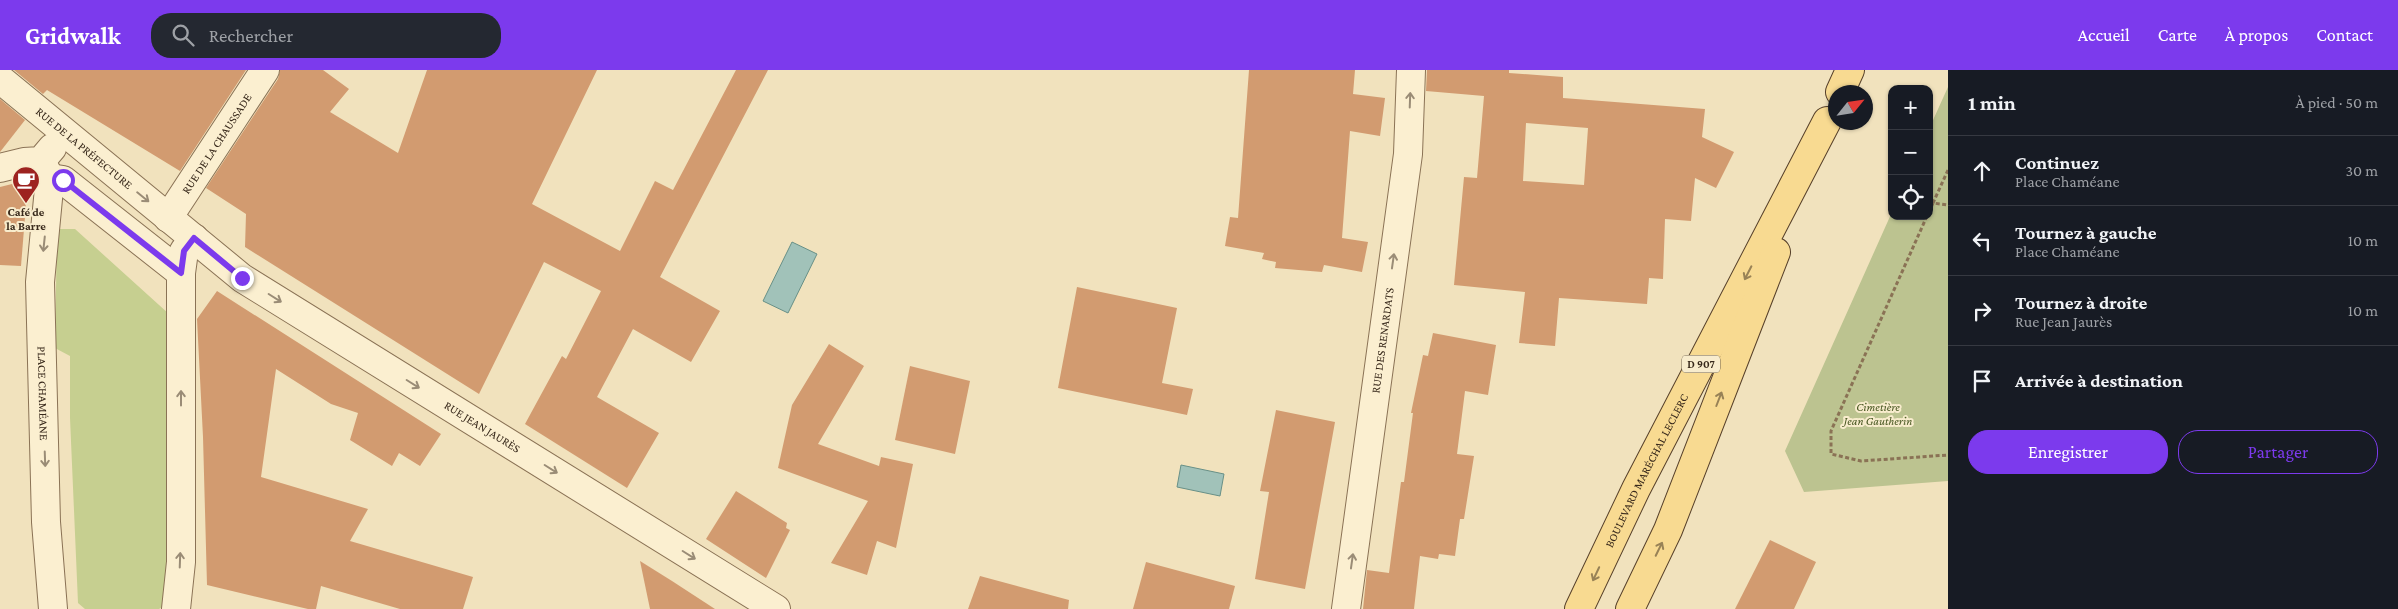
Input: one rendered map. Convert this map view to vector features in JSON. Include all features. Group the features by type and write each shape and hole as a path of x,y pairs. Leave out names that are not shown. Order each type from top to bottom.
{"main road":[{"path":"1843,85 1850,70"},
{"name":"BOULEVARD MARÉCHAL LECLERC","path":"1579,609 1636,489 1828,118"},
{"name":"BOULEVARD MARÉCHAL LECLERC","path":"1630,609 1668,530 1828,120"}],"street":[{"name":"RUE DE LA CHAUSSADE","path":"168,218 265,70"},
{"name":"RUE DES RENARDATS","path":"1346,609 1408,154 1411,70"},
{"name":"RUE DE LA PRÉFECTURE","path":"0,79 168,218"},
{"path":"45,170 64,133"},
{"path":"0,168 24,162 45,170 63,180 181,273"},
{"name":"PLACE CHAMÉANE","path":"45,170 40,282 46,522 53,609"},
{"path":"168,218 194,238 184,251 181,273 181,562 176,609"},
{"name":"RUE JEAN JAURÈS","path":"194,238 242,278 776,609"}],"path":[{"path":"1948,170 1933,203 1948,205"},
{"path":"1925,220 1831,431 1831,454 1862,461 1948,454"}],"green space":[{"name":"Cimetière Jean Gautherin","path":"1948,87 1948,481 1804,492 1785,451 1888,220 1933,220 1933,120"},
{"path":"57,229 75,229 169,314 169,541 162,607 159,609 85,609 78,603 70,418 70,356 55,348"}],"water":[{"path":"792,242 817,254 788,313 763,301"},
{"path":"1181,465 1224,474 1220,496 1177,487"}],"building":[{"path":"14,70 246,70 180,171 47,90 43,94"},
{"path":"280,70 323,70 349,89 330,112 398,153 427,70 597,70 532,204 620,251 655,181 673,190 736,70 768,70 660,277 720,311 691,362 633,329 597,397 659,433 627,488 525,424 562,356 566,359 601,291 544,262 479,394 245,247 246,214 206,188 278,79"},
{"path":"1249,70 1355,70 1353,94 1385,98 1380,136 1350,131 1342,238 1368,242 1362,272 1324,265 1322,272 1275,268 1276,262 1262,259 1264,253 1225,246 1230,217 1238,218"},
{"path":"1427,70 1509,70 1509,73 1563,77 1563,98 1705,109 1702,137 1734,152 1716,188 1695,178 1691,221 1665,219 1663,279 1649,278 1647,304 1559,298 1555,346 1519,343 1525,292 1454,285 1464,177 1477,178 1484,96 1426,91","holes":["1526,123 1588,128 1584,185 1523,181"]},
{"path":"0,99 25,120 0,152"},
{"path":"28,180 21,266 0,265 0,187"},
{"path":"1077,287 1177,308 1162,383 1193,389 1187,415 1058,388"},
{"path":"217,291 441,434 420,466 399,453 392,466 350,440 358,413 331,404 276,369 261,477 368,509 350,541 473,577 463,609 400,609 321,586 316,609 308,609 207,585 203,437 197,319"},
{"path":"1433,333 1496,345 1488,395 1465,391 1457,454 1474,456 1464,519 1460,519 1455,556 1439,554 1438,559 1420,556 1414,609 1363,609 1367,570 1389,573 1401,482 1404,482 1413,413 1411,413 1423,355 1428,356"},
{"path":"829,344 864,366 818,444 879,466 881,457 913,464 896,548 877,541 867,575 831,563 868,501 778,468 792,405"},
{"path":"910,366 970,381 955,454 895,440"},
{"path":"1276,410 1335,422 1305,589 1255,579 1269,492 1260,491"},
{"path":"736,491 787,523 786,528 790,530 766,578 706,539"},
{"path":"1770,540 1816,562 1794,609 1735,609"},
{"path":"640,561 672,581 715,609 650,609"},
{"path":"1146,562 1235,586 1229,609 1133,609"},
{"path":"980,576 1069,600 1068,609 968,609"}],"place":[{"name":"Café de la Barre","path":"26,204"}],"route":[{"path":"63,180 181,273 184,251 194,238 242,278"}]}
